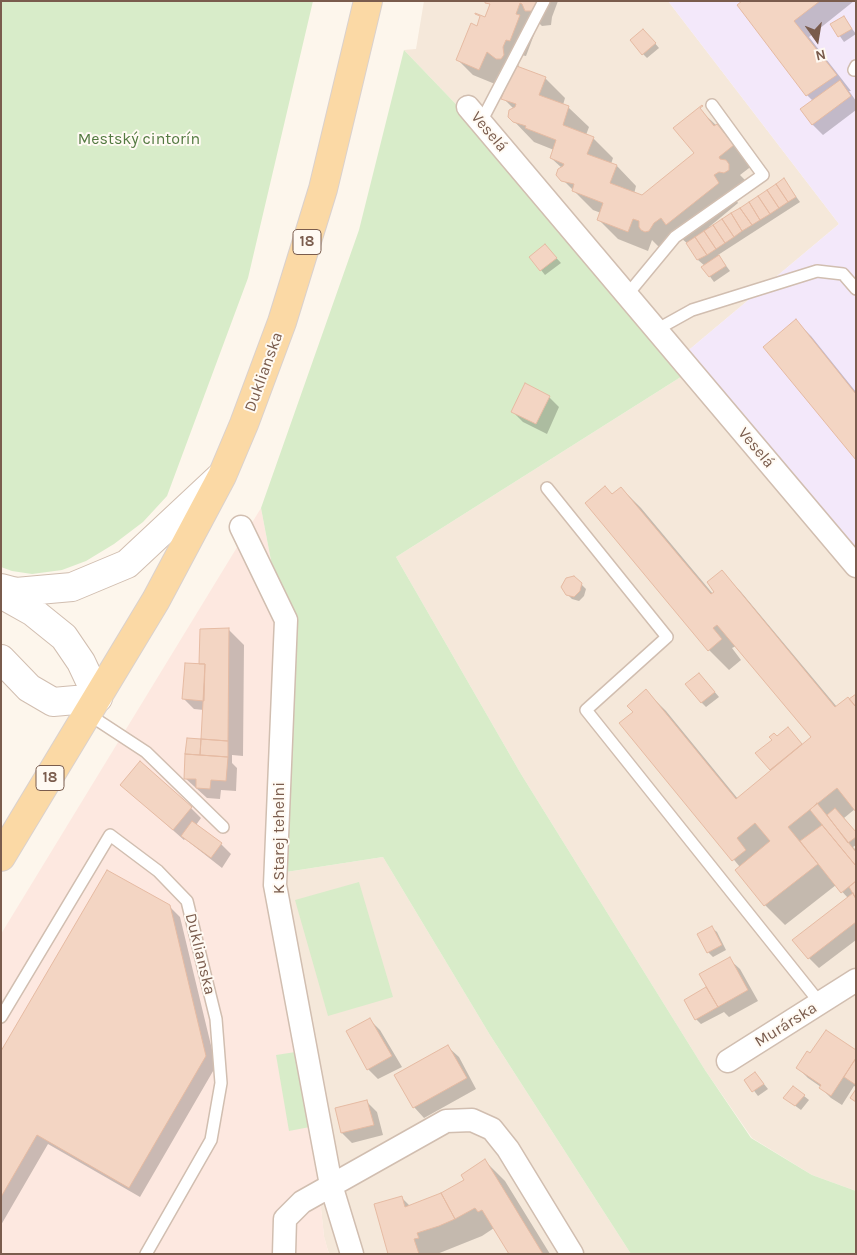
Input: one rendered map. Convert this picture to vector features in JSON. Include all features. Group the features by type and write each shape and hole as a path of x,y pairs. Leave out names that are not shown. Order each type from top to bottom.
{"main road":[{"name":"Duklianska","path":"1,857 156,600 222,476 244,424 285,313 323,189 368,1"}],"street":[{"name":"Veselá","path":"474,114 856,566"},
{"path":"1,588 16,592 72,587 127,564 222,476"},
{"name":"K Starej tehelni","path":"240,527 286,620 276,885 331,1185 352,1254"},
{"path":"1,594 33,612 64,637 81,662 93,706 53,702 29,688 1,659"},
{"name":"Murárska","path":"728,1061 820,1003 852,987"},
{"path":"284,1254 285,1219 302,1202 446,1121 472,1120 492,1129 508,1149 572,1254"}],"lane":[{"path":"474,114 544,1"},
{"path":"627,295 675,237 762,174 712,105"},
{"path":"656,330 692,310 817,271 843,274 856,289"},
{"path":"547,488 667,636 586,710 820,1003"},
{"path":"93,706 146,752 223,827"},
{"name":"Duklianska","path":"1,1017 110,835 158,870 187,901 216,1018 221,1083 211,1140 146,1254"}],"shaded area":[{"path":"424,1 668,1 839,224 684,354 613,268 404,50 416,49"},
{"path":"668,1 856,1 856,562 684,354 839,224"},
{"path":"695,368 856,562 856,1191 812,1175 752,1138 705,1070 521,774 396,557"},
{"path":"261,508 293,676 286,872 324,1236 329,1254 1,1254 1,934"},
{"path":"383,857 490,1035 631,1254 329,1254 324,1237 286,872"}],"green space":[{"name":"Mestský cintorín","path":"1,1 313,1 248,278 167,496 143,522 114,544 86,561 62,570 32,574 1,567"},
{"path":"404,50 613,268 695,368 396,557 521,774 705,1070 751,1138 812,1175 856,1191 856,1254 631,1254 490,1035 383,857 286,872 293,676 261,508 359,230"},
{"path":"359,882 393,997 328,1016 295,900"},
{"path":"302,1051 315,1126 289,1131 276,1055"}],"building":[{"path":"485,1 537,1 537,6 533,11 525,11 520,3 516,14 520,15 510,41 506,40 503,47 504,55 501,59 496,59 487,52 479,70 456,60 471,23 477,26 480,16 475,13 485,17 490,4 485,3"},
{"path":"742,1 820,1 794,21 837,75 806,96 737,5"},
{"path":"844,16 852,29 838,37 830,24"},
{"path":"643,29 656,43 642,55 630,40"},
{"path":"514,65 546,77 539,95 569,106 563,125 594,137 587,154 617,165 610,183 642,195 694,153 673,128 702,105 700,108 714,126 717,124 734,145 719,157 726,160 729,164 729,170 714,175 719,183 666,225 661,218 654,223 649,231 645,232 639,227 639,221 633,219 628,232 597,220 603,203 572,191 574,184 561,181 556,175 558,169 564,164 550,158 556,140 525,128 526,126 513,122 508,117 509,110 515,107 516,104 501,99"},
{"path":"840,80 851,96 812,125 800,109"},
{"path":"784,178 796,197 788,202 776,184"},
{"path":"776,184 788,202 779,208 767,190"},
{"path":"767,190 779,208 770,214 758,196"},
{"path":"758,196 770,214 760,220 749,202"},
{"path":"749,202 760,220 752,225 740,208"},
{"path":"740,208 752,225 742,231 731,213"},
{"path":"731,213 742,231 734,237 722,219"},
{"path":"722,219 734,237 725,243 713,225"},
{"path":"713,225 725,243 716,249 704,231"},
{"path":"704,231 716,249 707,255 695,237"},
{"path":"695,237 707,255 697,260 686,243"},
{"path":"545,244 557,258 540,271 529,257"},
{"path":"719,255 726,266 709,277 701,267"},
{"path":"796,319 856,394 856,460 763,347"},
{"path":"525,383 550,396 536,424 511,412"},
{"path":"605,486 612,494 621,487 711,594 714,592 707,582 722,570 835,707 848,697 856,707 856,812 837,788 788,827 818,864 764,906 735,870 770,841 755,823 737,838 746,850 732,861 619,723 633,712 627,706 646,689 736,799 811,737 717,625 713,628 722,639 708,651 585,503"},
{"path":"574,576 582,583 580,591 574,597 566,595 561,587 566,578"},
{"path":"229,628 228,741 201,739 205,664 199,664 200,629"},
{"path":"185,663 205,664 204,701 182,699"},
{"path":"699,673 715,692 701,703 685,684"},
{"path":"856,694 856,707 849,699"},
{"path":"788,727 802,744 770,770 755,753 772,740 769,737 774,733 777,736"},
{"path":"187,738 201,739 200,755 185,754"},
{"path":"201,739 228,741 228,757 200,755"},
{"path":"185,754 228,757 226,781 211,780 210,789 196,788 196,779 184,779"},
{"path":"140,761 192,807 173,830 120,785"},
{"path":"817,803 856,852 856,866 810,810"},
{"path":"835,808 856,832 856,837 848,843 827,815"},
{"path":"192,821 222,843 211,858 181,836"},
{"path":"822,825 856,866 856,881 841,893 800,841"},
{"path":"107,870 170,905 206,1056 129,1188 37,1135 1,1197 1,1051"},
{"path":"856,881 856,899 849,887"},
{"path":"853,893 856,899 856,922 808,959 792,940"},
{"path":"712,926 722,945 707,953 697,934"},
{"path":"730,957 748,990 718,1007 699,974"},
{"path":"706,987 718,1007 695,1020 684,1000"},
{"path":"370,1018 392,1056 367,1070 346,1031"},
{"path":"826,1030 856,1050 856,1058 831,1096 819,1088 821,1085 796,1068 807,1051 810,1053"},
{"path":"448,1045 467,1078 413,1108 394,1075"},
{"path":"856,1058 856,1085 844,1077"},
{"path":"755,1072 764,1084 752,1092 744,1080"},
{"path":"793,1086 805,1095 795,1106 783,1098"},
{"path":"856,1089 856,1102 850,1098"},
{"path":"367,1100 374,1125 341,1133 335,1108"},
{"path":"485,1159 543,1254 509,1254 482,1210 478,1212 475,1208 455,1219 441,1193 464,1180 461,1175"},
{"path":"441,1193 455,1219 417,1233 419,1238 414,1239 419,1254 388,1254 374,1204 402,1196 405,1207"}]}
